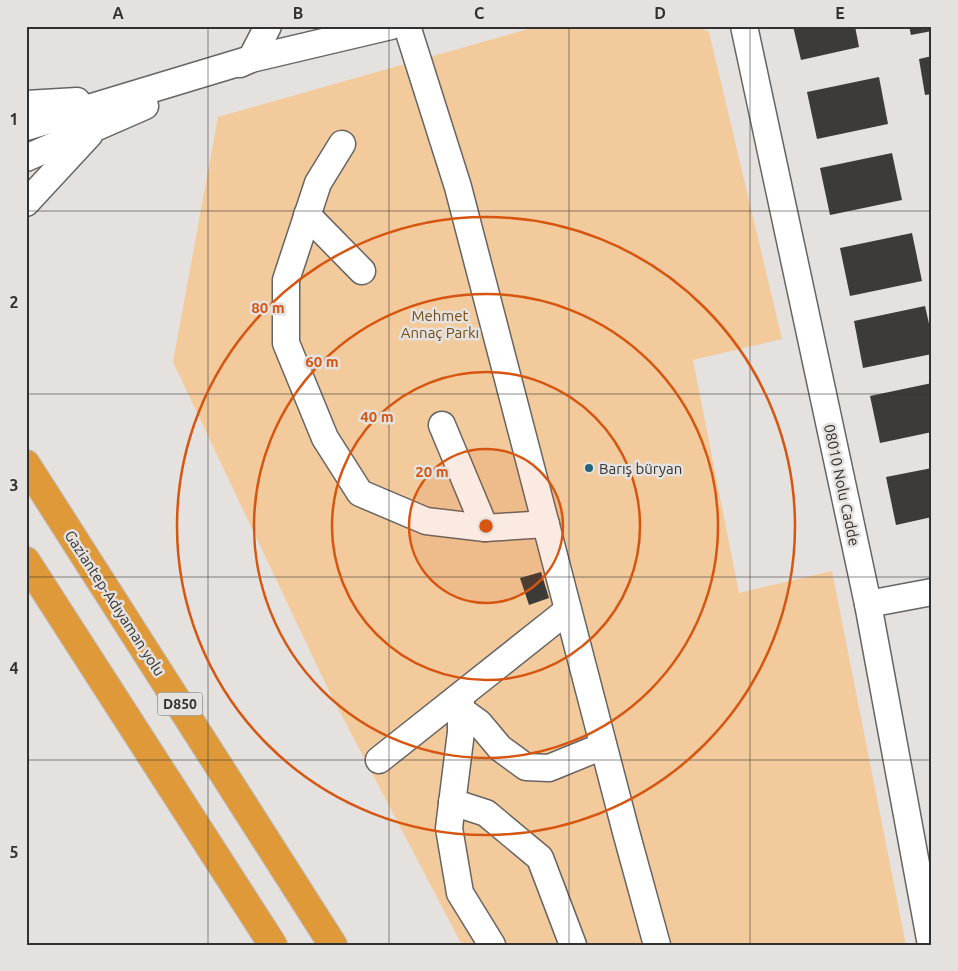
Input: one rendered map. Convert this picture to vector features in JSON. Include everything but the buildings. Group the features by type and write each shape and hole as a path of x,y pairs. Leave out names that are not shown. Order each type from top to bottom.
{"highway":[{"name":"Gaziantep-Adıyaman yolu","path":"26,464 334,945"},
{"path":"26,561 273,945"}],"street":[{"path":"26,158 251,59 268,26"},
{"path":"26,127 251,59 391,26"},
{"path":"407,26 458,187 603,746 657,945"},
{"name":"08010 Nolu Cadde","path":"744,26 868,604 931,945"},
{"path":"26,104 118,99"},
{"path":"26,203 96,127"},
{"path":"342,144 318,183 286,280 286,343 325,438 360,493 426,521 485,528 546,524"},
{"path":"307,215 362,271"},
{"path":"442,425 485,528"},
{"path":"868,604 932,592"},
{"path":"379,760 461,703 568,610"},
{"path":"461,703 500,748 526,767 549,768 603,746"},
{"path":"461,703 461,732 449,828 460,893 492,945"},
{"path":"452,802 486,813 540,858 573,945"}],"green space":[{"name":"Mehmet Annaç Parkı","path":"539,26 697,26 709,32 782,339 693,360 739,593 832,571 906,945 462,945 330,693 173,362 218,117"}],"place":[{"name":"Barış büryan","path":"589,468"}]}
